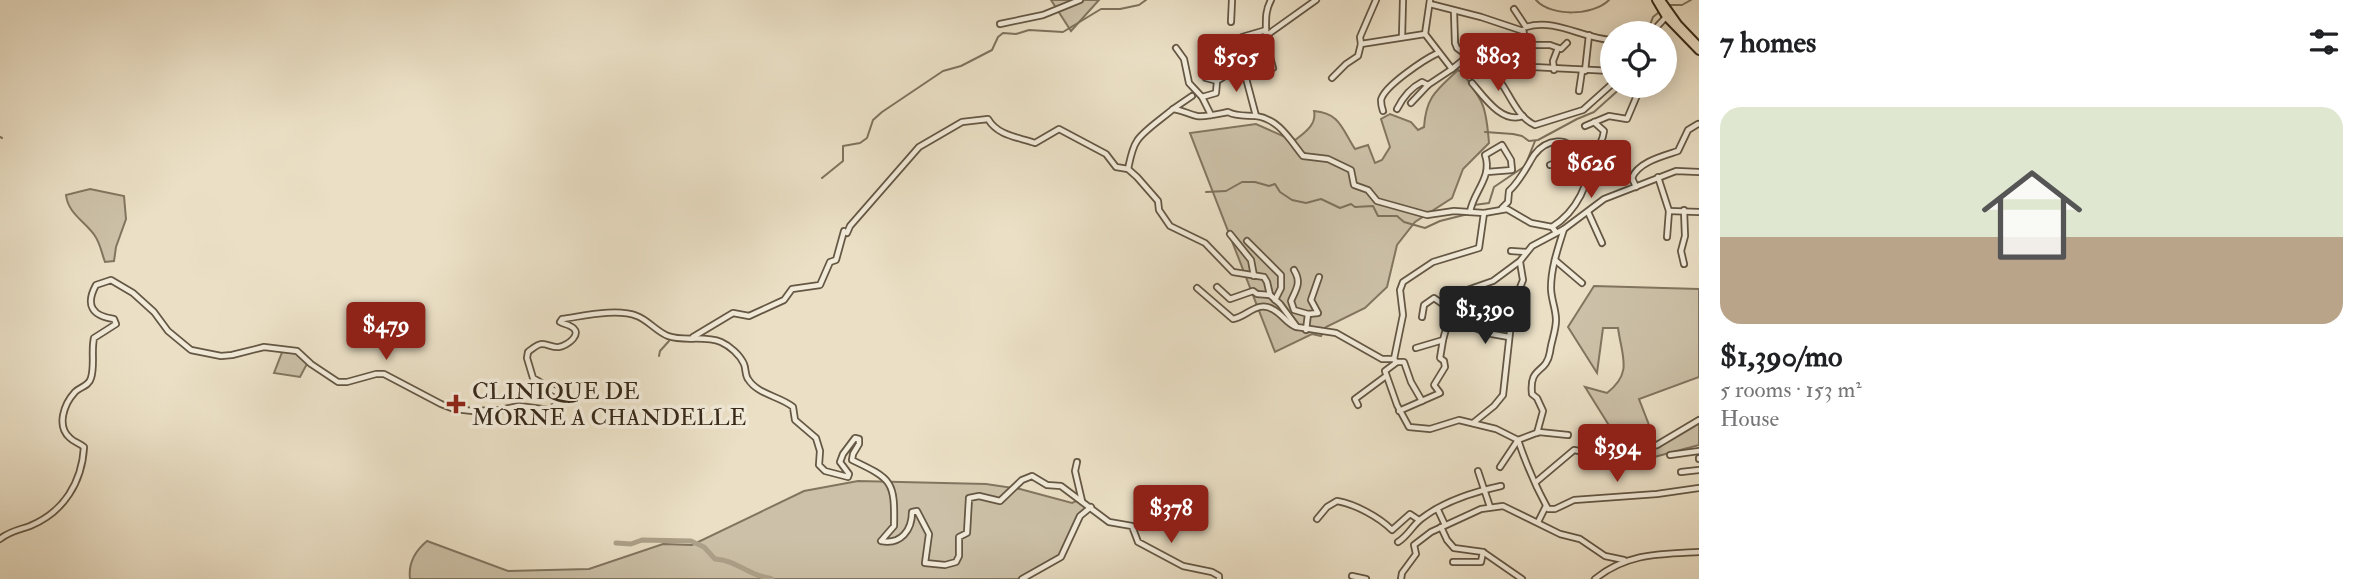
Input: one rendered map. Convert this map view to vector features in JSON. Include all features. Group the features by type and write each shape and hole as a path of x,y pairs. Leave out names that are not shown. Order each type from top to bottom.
{"main road":[{"path":"1664,9 1698,48"}],"street":[{"path":"1000,24 1043,15 1080,0"},
{"path":"1231,22 1232,0"},
{"path":"1270,0 1266,14 1266,34 1273,68"},
{"path":"1242,37 1266,34 1316,0"},
{"path":"1332,78 1358,56 1360,37 1376,0"},
{"path":"1402,37 1403,0"},
{"path":"1452,69 1425,34 1430,2 1454,12 1524,29 1551,25 1600,37"},
{"path":"1514,9 1524,29 1527,59 1532,68 1600,71"},
{"path":"1454,12 1457,48 1496,76 1523,116 1535,125 1583,110 1600,95"},
{"path":"1206,78 1217,81 1243,67 1252,60 1266,34"},
{"path":"1361,44 1425,34"},
{"path":"1579,92 1589,35"},
{"path":"1505,45 1523,42 1527,45 1550,45 1561,49 1567,43"},
{"path":"1176,48 1184,59 1189,83 1202,97 1211,115"},
{"path":"1554,70 1553,61 1558,48"},
{"path":"1383,111 1381,102 1384,94 1419,62 1438,53"},
{"path":"1411,103 1428,85 1468,56"},
{"path":"1243,67 1256,116"},
{"path":"1202,97 1216,93 1217,81"},
{"path":"1397,109 1413,87 1421,82 1428,85"},
{"path":"1472,83 1502,114 1518,118 1523,116"},
{"path":"1128,169 1136,142 1147,130 1192,96"},
{"path":"1584,126 1609,116 1627,119 1636,98"},
{"path":"1173,109 1184,110 1193,116 1228,112 1234,115 1256,116 1282,129 1303,156 1328,159 1351,170 1354,185 1368,190 1377,201 1427,215 1454,211 1484,213 1502,208 1508,202 1509,191 1535,154 1543,148 1560,140 1574,147 1578,155"},
{"path":"693,337 733,313 749,316 784,300 792,289 820,285 830,262 836,260 845,231 847,233 850,226 919,147 962,122 988,119 992,126 1016,139 1035,143 1059,129 1106,154 1115,167 1128,169 1158,201 1159,210 1170,226 1205,243 1233,272 1266,279 1270,295 1297,327"},
{"path":"1550,165 1568,156 1594,150 1605,131 1594,122"},
{"path":"1636,187 1632,178 1636,170 1660,156 1678,150 1688,130 1698,124"},
{"path":"1470,212 1472,199 1488,172 1485,155 1502,145 1511,160 1513,170 1488,172"},
{"path":"1552,227 1569,214 1587,181 1590,172 1589,153"},
{"path":"1443,303 1453,295 1493,281 1520,261 1532,246 1564,229 1604,199 1676,171 1699,172"},
{"path":"1658,177 1670,211 1667,237"},
{"path":"1502,208 1531,223 1552,227 1556,232"},
{"path":"1684,210 1685,236 1681,251 1684,264"},
{"path":"1670,211 1699,212"},
{"path":"1588,212 1602,243"},
{"path":"1484,213 1479,248 1433,262 1403,282 1400,290 1403,315 1395,361 1385,371 1406,425 1411,428 1430,429 1456,420 1501,431 1518,440 1527,468 1546,506 1551,510 1574,500 1699,488"},
{"path":"1536,433 1543,411 1532,394 1531,380 1533,374 1546,364 1555,329 1551,289 1555,260 1564,229"},
{"path":"1230,234 1251,260 1254,276"},
{"path":"1247,242 1281,275 1282,282 1275,300"},
{"path":"1511,251 1526,252"},
{"path":"1555,260 1582,283"},
{"path":"1473,423 1494,407 1503,395 1513,305 1523,280 1520,261"},
{"path":"1294,270 1299,281 1291,303 1294,310 1308,314 1318,313 1311,300 1320,277"},
{"path":"0,539 14,530 41,520 62,505 79,478 83,447 69,437 62,427 62,418 76,391 89,383 92,377 91,351 94,338 116,324 114,318 102,317 94,312 91,305 94,288 111,280 133,293 154,312 168,331 191,350 220,356 264,347 297,351 338,382 376,373 384,374 441,404 473,411 519,406 541,410 555,407 561,394 533,377 527,358 528,352 539,345 561,347 572,342 576,336 574,330 560,322 562,319 607,313 636,315 667,336 721,342 728,347 743,361 747,378 751,382 793,407 795,420 816,438 820,451 819,465 825,471 848,477 849,474 840,462 851,440 859,439 852,460 888,479 891,485 894,526 881,541 893,541 904,534 913,523 912,512 917,511 929,534 924,560 928,564 944,565 956,562 959,556 959,537 967,533 969,524 969,498 979,496 1000,501 1022,480 1032,476 1047,485 1061,486 1109,522 1132,526 1138,542 1183,566 1212,572 1219,576 1219,579"},
{"path":"1217,287 1230,299 1253,291 1270,295"},
{"path":"1197,288 1233,319 1263,306 1273,309 1287,323 1297,327 1336,333 1382,359 1404,362 1422,401"},
{"path":"1399,411 1440,393 1434,386 1446,367 1446,363 1440,358 1451,310 1434,298 1424,305 1422,317"},
{"path":"1306,330 1308,314"},
{"path":"1469,326 1509,337"},
{"path":"1416,348 1443,340"},
{"path":"1362,401 1358,405 1355,399 1386,375"},
{"path":"1536,482 1574,450 1606,456 1616,455 1657,445 1699,420"},
{"path":"1500,467 1518,440 1536,433 1568,435"},
{"path":"1670,455 1699,452"},
{"path":"1077,462 1074,471 1082,501"},
{"path":"1681,472 1699,470"},
{"path":"1478,471 1490,507"},
{"path":"1398,542 1406,537 1419,520 1464,496 1501,486"},
{"path":"1317,519 1327,507 1337,502 1380,520 1392,530 1410,514 1419,520"},
{"path":"1401,579 1402,573 1416,554 1414,545 1443,526 1490,507 1503,506 1560,534 1580,539 1605,556 1624,561"},
{"path":"1538,522 1546,506"},
{"path":"1022,579 1061,557 1080,516 1091,507"},
{"path":"1438,510 1447,540 1454,548 1483,552 1522,579"},
{"path":"1595,579 1624,561 1672,551 1699,552"},
{"path":"1452,562 1481,562 1483,552"},
{"path":"1352,576 1366,579"}],"shaded area":[{"path":"1051,0 1099,0 1071,31"},
{"path":"1458,70 1483,105 1489,143 1463,169 1452,198 1415,222 1397,245 1387,287 1365,308 1326,327 1321,336 1312,334 1275,352 1190,133 1256,124 1294,141 1312,125 1314,111 1323,112 1339,123 1355,149 1368,145 1375,163 1382,160 1390,147 1381,119 1390,114 1411,122 1418,130 1424,127 1430,101"},
{"path":"90,189 124,196 126,219 114,261 105,262 97,239 67,202 66,195"},
{"path":"1594,286 1699,289 1699,377 1639,399 1656,443 1625,451 1585,387 1607,393 1620,378 1624,364 1618,328 1603,328 1597,373 1568,327"},
{"path":"283,350 300,353 308,362 300,377 274,373"},
{"path":"1699,422 1699,445 1643,460 1639,453 1660,446"},
{"path":"858,481 986,484 1020,489 1072,503 1076,501 1089,504 1079,518 1063,558 1028,576 1028,579 410,579 413,558 427,541 508,571 589,569 663,544 692,545 804,491"}],"waterway":[{"path":"822,178 843,161 843,146 860,143 867,138 873,120 882,112 943,71 961,66 992,50 1003,33 1016,34 1029,30 1063,32 1101,9 1120,9 1139,5 1146,0"},
{"path":"1536,0 1543,6 1561,12 1583,12 1609,0"},
{"path":"1670,5 1682,5 1691,0"},
{"path":"1652,21 1658,13"},
{"path":"1485,132 1513,134 1529,141 1538,140 1594,112 1610,98"},
{"path":"1474,205 1489,203 1494,187 1525,166 1535,141"},
{"path":"1206,192 1226,191 1242,182 1269,186 1275,184 1280,192 1292,200 1306,203 1321,199 1340,208 1351,204 1355,207 1373,206 1378,216 1397,216 1404,222 1425,228 1468,214"},
{"path":"659,356 669,341"},
{"path":"616,543 631,544 642,540 691,541 704,547 715,559 772,579"}],"place":[{"name":"CLINIQUE DE MORNE A CHANDELLE","path":"456,404"}]}
